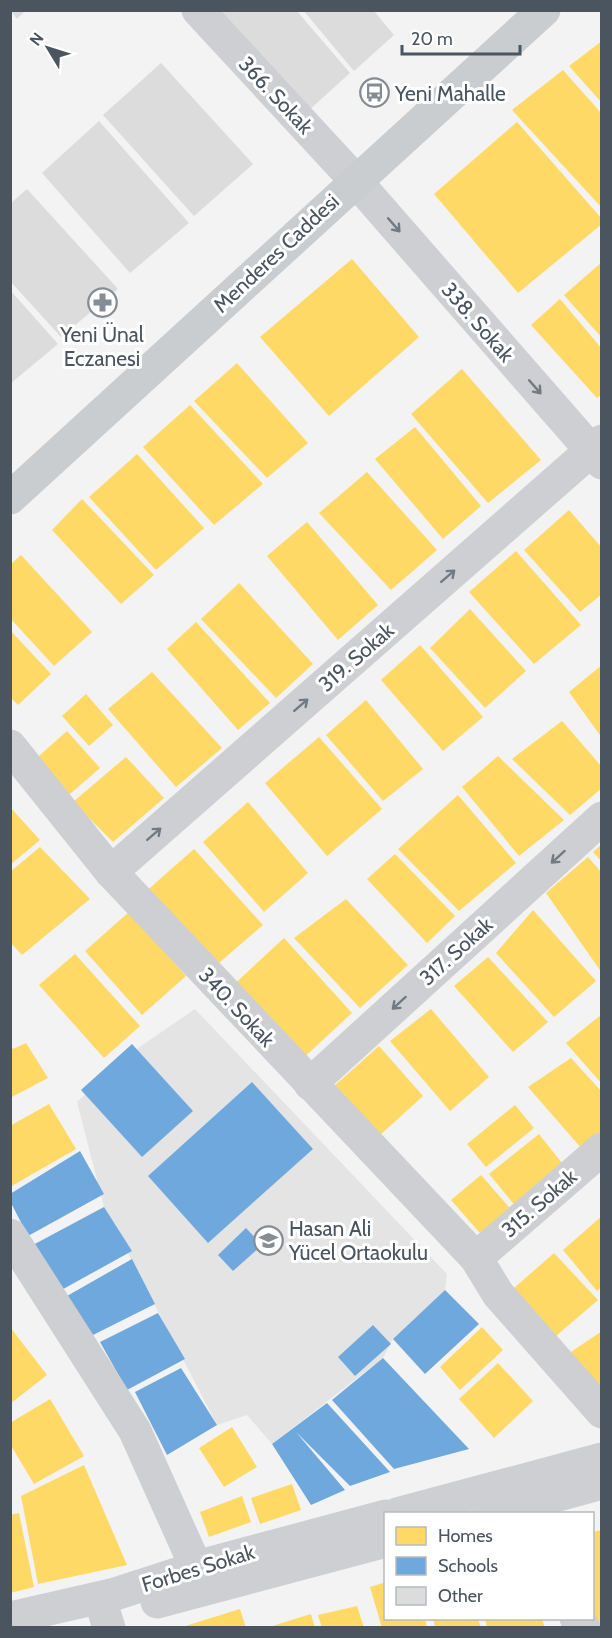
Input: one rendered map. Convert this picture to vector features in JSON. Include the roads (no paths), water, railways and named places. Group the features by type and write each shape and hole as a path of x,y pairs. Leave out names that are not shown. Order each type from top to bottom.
{"main road":[{"name":"Menderes Caddesi","path":"10,498 355,180 544,10"}],"street":[{"name":"366. Sokak","path":"198,10 355,180"},
{"name":"338. Sokak","path":"355,180 598,452"},
{"name":"319. Sokak","path":"111,872 598,452"},
{"name":"340. Sokak","path":"10,746 111,872 476,1257"},
{"name":"317. Sokak","path":"310,1084 602,818"},
{"name":"315. Sokak","path":"476,1257 602,1149"},
{"path":"12,1239 135,1431 196,1567"},
{"path":"476,1257 498,1294 602,1412"},
{"path":"404,1512 602,1459"},
{"path":"502,1512 523,1509 602,1483"},
{"name":"Forbes Sokak","path":"10,1618 115,1594 196,1567 384,1517"},
{"name":"Forbes Sokak","path":"56,1628 107,1621 384,1542"}],"place":[{"name":"Yeni Mahalle","path":"374,93"},
{"name":"Yeni Ünal Eczanesi","path":"102,303"},
{"name":"Hasan Ali Yücel Ortaokulu","path":"268,1240"}]}
